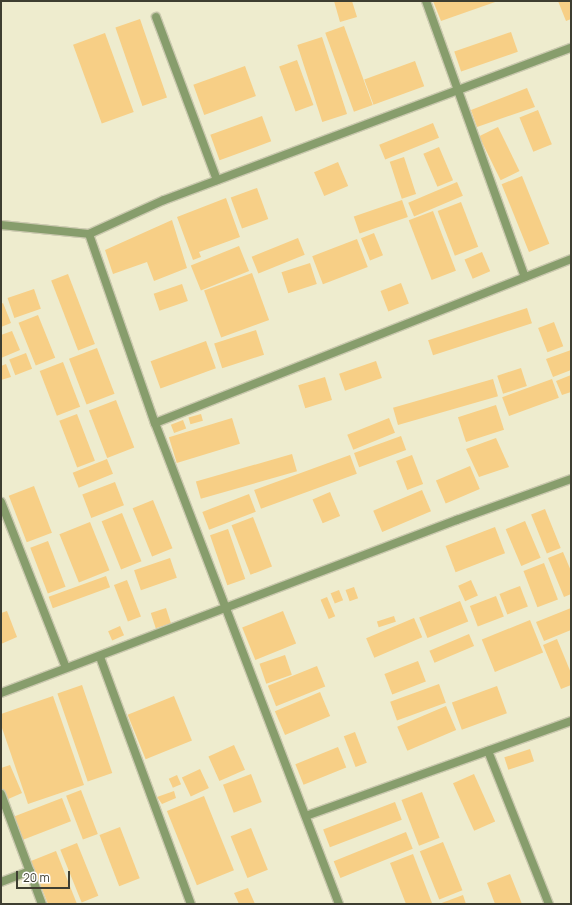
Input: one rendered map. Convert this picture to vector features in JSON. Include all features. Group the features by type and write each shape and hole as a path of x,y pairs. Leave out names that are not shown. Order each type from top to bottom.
{"street":[{"path":"426,1 460,91 525,277"},
{"path":"156,17 217,180"},
{"path":"1,225 89,234 164,200 460,91 571,48"},
{"path":"89,234 155,423 339,904"},
{"path":"155,423 571,259"},
{"path":"1,694 66,668 100,658 456,520 571,479"},
{"path":"1,502 4,516 66,668"},
{"path":"100,658 191,904"},
{"path":"306,816 571,722"},
{"path":"488,751 549,904"},
{"path":"1,794 42,904"},
{"path":"1,882 30,871"}],"building":[{"path":"334,1 352,1 357,17 340,22"},
{"path":"433,1 498,1 441,21"},
{"path":"558,1 571,1 571,19 566,21"},
{"path":"140,19 167,97 142,106 115,27"},
{"path":"344,26 373,105 354,112 325,33"},
{"path":"511,32 518,52 461,71 454,52"},
{"path":"105,33 134,112 102,124 73,45"},
{"path":"322,37 347,114 322,122 297,45"},
{"path":"297,60 313,105 296,112 279,66"},
{"path":"415,61 424,86 373,105 364,79"},
{"path":"245,66 256,96 204,115 193,85"},
{"path":"527,88 535,107 477,127 471,110"},
{"path":"538,110 552,144 533,152 519,117"},
{"path":"262,116 271,141 220,160 210,135"},
{"path":"433,123 439,138 385,160 379,145"},
{"path":"498,127 519,171 501,180 479,136"},
{"path":"439,147 453,180 437,187 423,154"},
{"path":"404,157 416,194 402,199 390,162"},
{"path":"338,162 348,186 324,196 314,172"},
{"path":"522,176 549,244 529,252 502,184"},
{"path":"457,182 463,196 414,217 408,203"},
{"path":"257,188 268,219 242,229 231,198"},
{"path":"226,198 240,237 199,252 201,257 193,260 177,217"},
{"path":"402,200 408,217 360,234 354,217"},
{"path":"461,202 478,247 455,256 438,211"},
{"path":"433,211 456,271 432,280 409,220"},
{"path":"172,220 187,268 154,281 147,262 113,274 105,250"},
{"path":"374,233 383,255 370,260 361,238"},
{"path":"298,238 305,255 258,273 252,257"},
{"path":"357,239 368,267 323,284 312,256"},
{"path":"239,246 249,271 201,291 191,265"},
{"path":"482,252 490,271 473,279 465,259"},
{"path":"310,263 317,284 288,293 281,272"},
{"path":"252,273 269,320 221,337 204,290"},
{"path":"68,274 95,344 78,350 51,280"},
{"path":"401,283 409,304 388,311 380,291"},
{"path":"182,284 188,301 159,311 154,294"},
{"path":"34,289 41,309 14,318 8,298"},
{"path":"3,303 11,323 1,327 1,304"},
{"path":"527,308 532,323 433,355 428,340"},
{"path":"38,315 55,358 36,366 19,323"},
{"path":"554,322 563,346 547,352 538,328"},
{"path":"256,330 264,355 222,368 214,344"},
{"path":"12,331 20,350 1,358 1,335"},
{"path":"206,341 216,368 160,388 151,361"},
{"path":"97,348 115,394 87,404 69,359"},
{"path":"571,350 571,370 553,377 546,359"},
{"path":"26,353 32,369 15,375 9,359"},
{"path":"376,361 382,378 345,391 339,374"},
{"path":"63,362 80,407 57,416 40,371"},
{"path":"6,364 11,377 1,380 1,366"},
{"path":"521,368 527,386 503,394 497,376"},
{"path":"571,375 571,392 562,395 556,381"},
{"path":"325,377 332,400 305,408 298,385"},
{"path":"493,379 498,396 398,425 393,408"},
{"path":"552,379 559,398 509,416 502,397"},
{"path":"116,400 134,448 107,458 89,410"},
{"path":"496,405 504,430 466,442 458,417"},
{"path":"77,414 95,461 77,467 59,421"},
{"path":"201,414 203,421 190,424 189,418"},
{"path":"232,418 240,444 177,463 169,437"},
{"path":"389,418 395,433 353,450 347,435"},
{"path":"183,420 186,428 174,433 171,425"},
{"path":"401,436 406,450 359,467 354,453"},
{"path":"496,438 509,467 479,477 466,449"},
{"path":"292,454 297,471 201,499 196,482"},
{"path":"350,455 357,474 261,509 254,490"},
{"path":"412,455 423,484 407,490 396,461"},
{"path":"107,459 113,474 79,488 73,473"},
{"path":"470,466 480,489 446,503 436,480"},
{"path":"115,482 124,505 91,518 82,495"},
{"path":"34,486 52,533 27,542 9,496"},
{"path":"422,490 431,511 382,532 373,511"},
{"path":"330,492 340,516 323,523 313,499"},
{"path":"249,494 256,512 209,530 202,512"},
{"path":"153,500 172,548 152,556 133,508"},
{"path":"545,509 561,548 547,554 531,515"},
{"path":"122,513 141,561 121,569 102,521"},
{"path":"253,517 272,566 251,575 232,525"},
{"path":"525,521 541,558 521,566 506,529"},
{"path":"90,522 109,570 79,583 59,534"},
{"path":"495,527 505,553 456,572 446,546"},
{"path":"228,529 245,579 227,585 210,535"},
{"path":"48,541 66,587 48,594 30,548"},
{"path":"563,552 571,571 571,594 564,597 548,558"},
{"path":"170,558 177,578 141,590 134,570"},
{"path":"544,563 558,599 537,607 523,571"},
{"path":"106,576 110,587 53,608 49,597"},
{"path":"127,580 141,616 128,621 114,585"},
{"path":"471,580 478,596 465,601 458,586"},
{"path":"520,586 528,607 507,614 499,594"},
{"path":"354,587 358,598 350,601 346,590"},
{"path":"339,590 343,600 335,604 331,593"},
{"path":"496,596 504,617 478,627 470,606"},
{"path":"327,597 335,616 329,619 321,600"},
{"path":"460,601 468,621 427,638 419,617"},
{"path":"166,608 171,623 156,628 151,613"},
{"path":"571,608 571,630 544,641 536,622"},
{"path":"7,611 17,637 1,644 1,613"},
{"path":"283,611 296,643 255,660 242,627"},
{"path":"394,616 396,622 379,627 377,622"},
{"path":"414,618 422,637 374,658 366,638"},
{"path":"530,620 543,652 495,672 482,639"},
{"path":"120,626 124,635 112,640 108,631"},
{"path":"469,634 474,646 434,663 429,651"},
{"path":"557,639 571,673 571,685 561,689 543,645"},
{"path":"285,655 292,675 266,684 259,664"},
{"path":"418,661 426,682 392,694 384,674"},
{"path":"317,666 325,686 276,706 268,686"},
{"path":"439,684 446,703 397,721 390,702"},
{"path":"82,685 112,773 88,781 57,693"},
{"path":"497,686 507,713 462,730 452,702"},
{"path":"320,692 330,716 285,735 275,711"},
{"path":"53,696 84,785 28,804 1,725 1,714"},
{"path":"174,696 192,741 146,759 128,715"},
{"path":"446,706 456,730 407,751 397,727"},
{"path":"355,732 367,763 356,767 344,736"},
{"path":"234,745 245,770 219,781 208,756"},
{"path":"338,747 346,767 304,785 295,764"},
{"path":"530,749 534,761 508,770 504,757"},
{"path":"10,765 22,793 6,800 1,788 1,768"},
{"path":"200,769 209,788 191,796 182,777"},
{"path":"251,774 262,802 234,813 223,785"},
{"path":"474,774 495,822 474,831 453,783"},
{"path":"177,775 181,784 173,788 169,779"},
{"path":"81,790 98,834 83,840 66,796"},
{"path":"174,791 176,798 162,804 157,797"},
{"path":"422,792 440,838 419,846 401,800"},
{"path":"204,796 234,870 197,885 167,811"},
{"path":"62,798 71,821 22,840 13,817"},
{"path":"395,802 402,820 330,847 323,830"},
{"path":"120,827 140,878 119,886 99,835"},
{"path":"251,828 268,870 247,878 231,836"},
{"path":"406,832 413,849 340,878 334,861"},
{"path":"443,842 462,890 439,900 420,851"},
{"path":"77,843 98,896 82,903 60,850"},
{"path":"56,851 77,904 48,904 31,861"},
{"path":"413,854 432,903 430,904 406,904 390,863"},
{"path":"510,874 522,904 495,904 487,883"},
{"path":"248,888 255,904 239,904 234,893"},
{"path":"463,895 466,904 439,904"}]}
